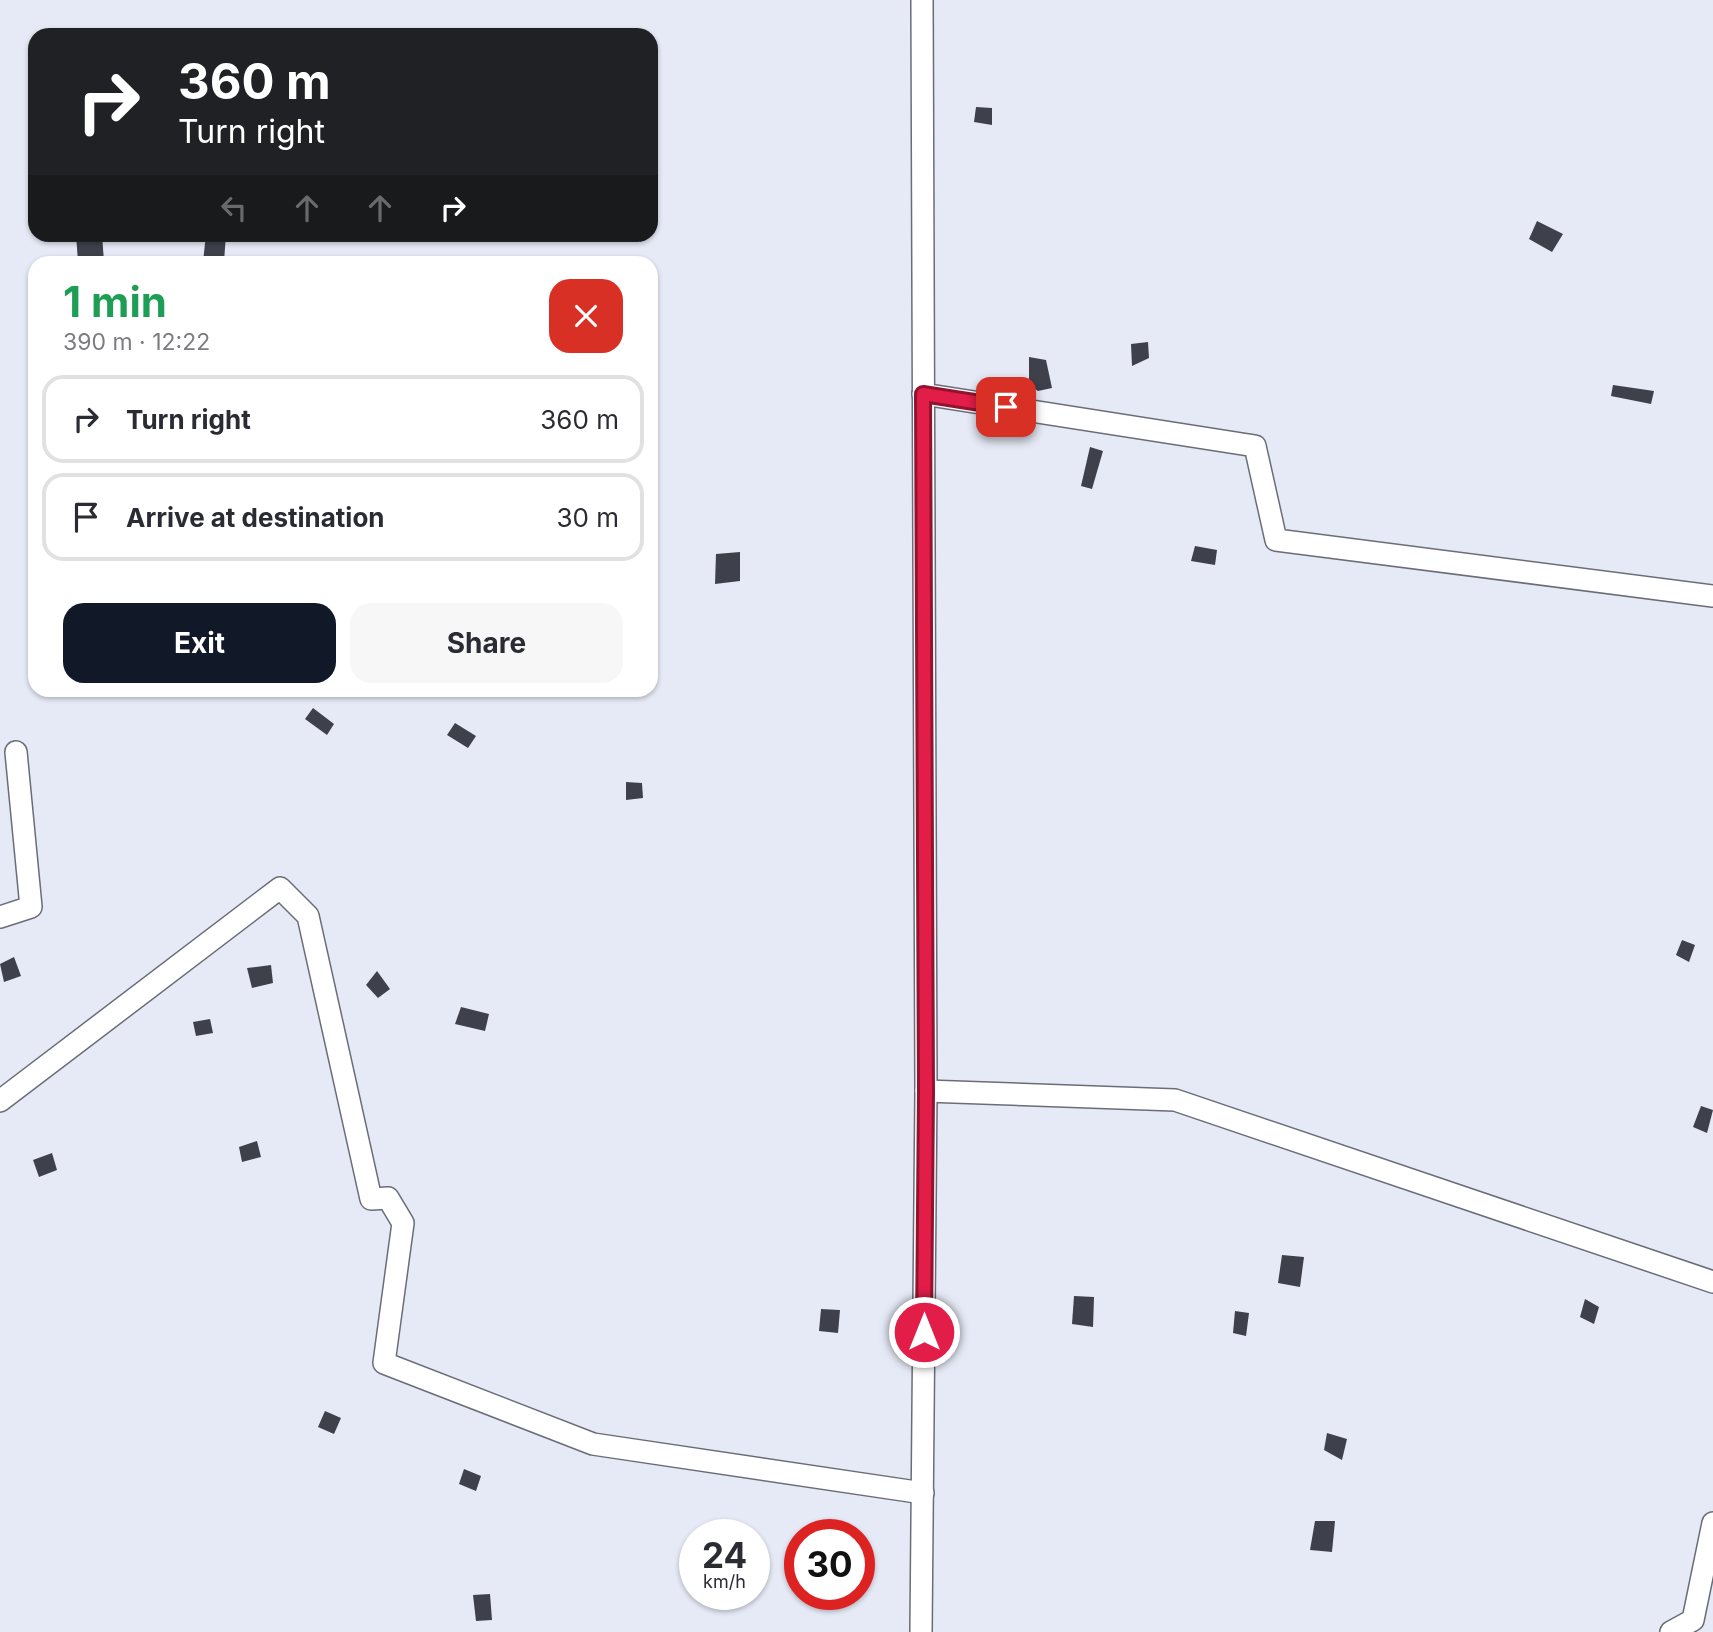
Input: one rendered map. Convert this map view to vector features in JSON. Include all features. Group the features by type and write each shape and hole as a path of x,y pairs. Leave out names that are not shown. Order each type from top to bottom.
{"street":[{"path":"921,1632 926,1091 922,0"},
{"path":"923,394 1255,446 1276,540 1713,596"},
{"path":"0,916 31,906 16,752"},
{"path":"0,1101 280,888 308,916 371,1199 388,1198 403,1223 384,1363 593,1444 923,1493"},
{"path":"926,1091 1175,1100 1713,1282"},
{"path":"1671,1632 1693,1620 1713,1522"}],"building":[{"path":"976,107 992,108 992,125 974,122"},
{"path":"1537,221 1563,234 1552,252 1529,239"},
{"path":"77,242 103,242 104,256 78,256"},
{"path":"205,242 225,242 224,256 204,256"},
{"path":"1148,342 1149,358 1132,366 1131,344"},
{"path":"1029,357 1046,360 1052,388 1038,391 1029,385"},
{"path":"1613,385 1654,391 1651,404 1611,396"},
{"path":"1090,447 1103,451 1092,489 1081,486"},
{"path":"1195,546 1217,550 1215,565 1191,561"},
{"path":"740,552 740,581 715,584 716,554"},
{"path":"313,708 334,724 327,735 305,719"},
{"path":"455,723 476,736 468,748 447,735"},
{"path":"626,782 642,783 643,798 626,800"},
{"path":"1682,940 1695,945 1689,962 1676,955"},
{"path":"14,957 21,976 4,982 0,964"},
{"path":"271,965 273,983 252,988 247,968"},
{"path":"377,971 390,989 378,998 366,985"},
{"path":"461,1007 489,1014 485,1031 455,1024"},
{"path":"210,1019 213,1033 196,1036 193,1022"},
{"path":"1701,1106 1713,1110 1707,1133 1693,1127"},
{"path":"257,1141 261,1157 242,1162 239,1147"},
{"path":"52,1153 57,1170 39,1177 33,1160"},
{"path":"1282,1255 1304,1257 1300,1287 1278,1283"},
{"path":"1074,1296 1094,1297 1093,1327 1072,1324"},
{"path":"1585,1299 1599,1307 1594,1324 1580,1317"},
{"path":"821,1309 840,1310 838,1333 819,1331"},
{"path":"1235,1311 1249,1313 1246,1336 1233,1333"},
{"path":"325,1411 341,1418 334,1434 318,1427"},
{"path":"1327,1433 1347,1439 1342,1460 1324,1450"},
{"path":"464,1469 481,1476 476,1491 459,1484"},
{"path":"1315,1521 1335,1521 1332,1552 1310,1550"},
{"path":"490,1594 492,1620 476,1621 473,1595"}],"route":[{"path":"924,1332 926,1091 923,394 1006,407"}]}
